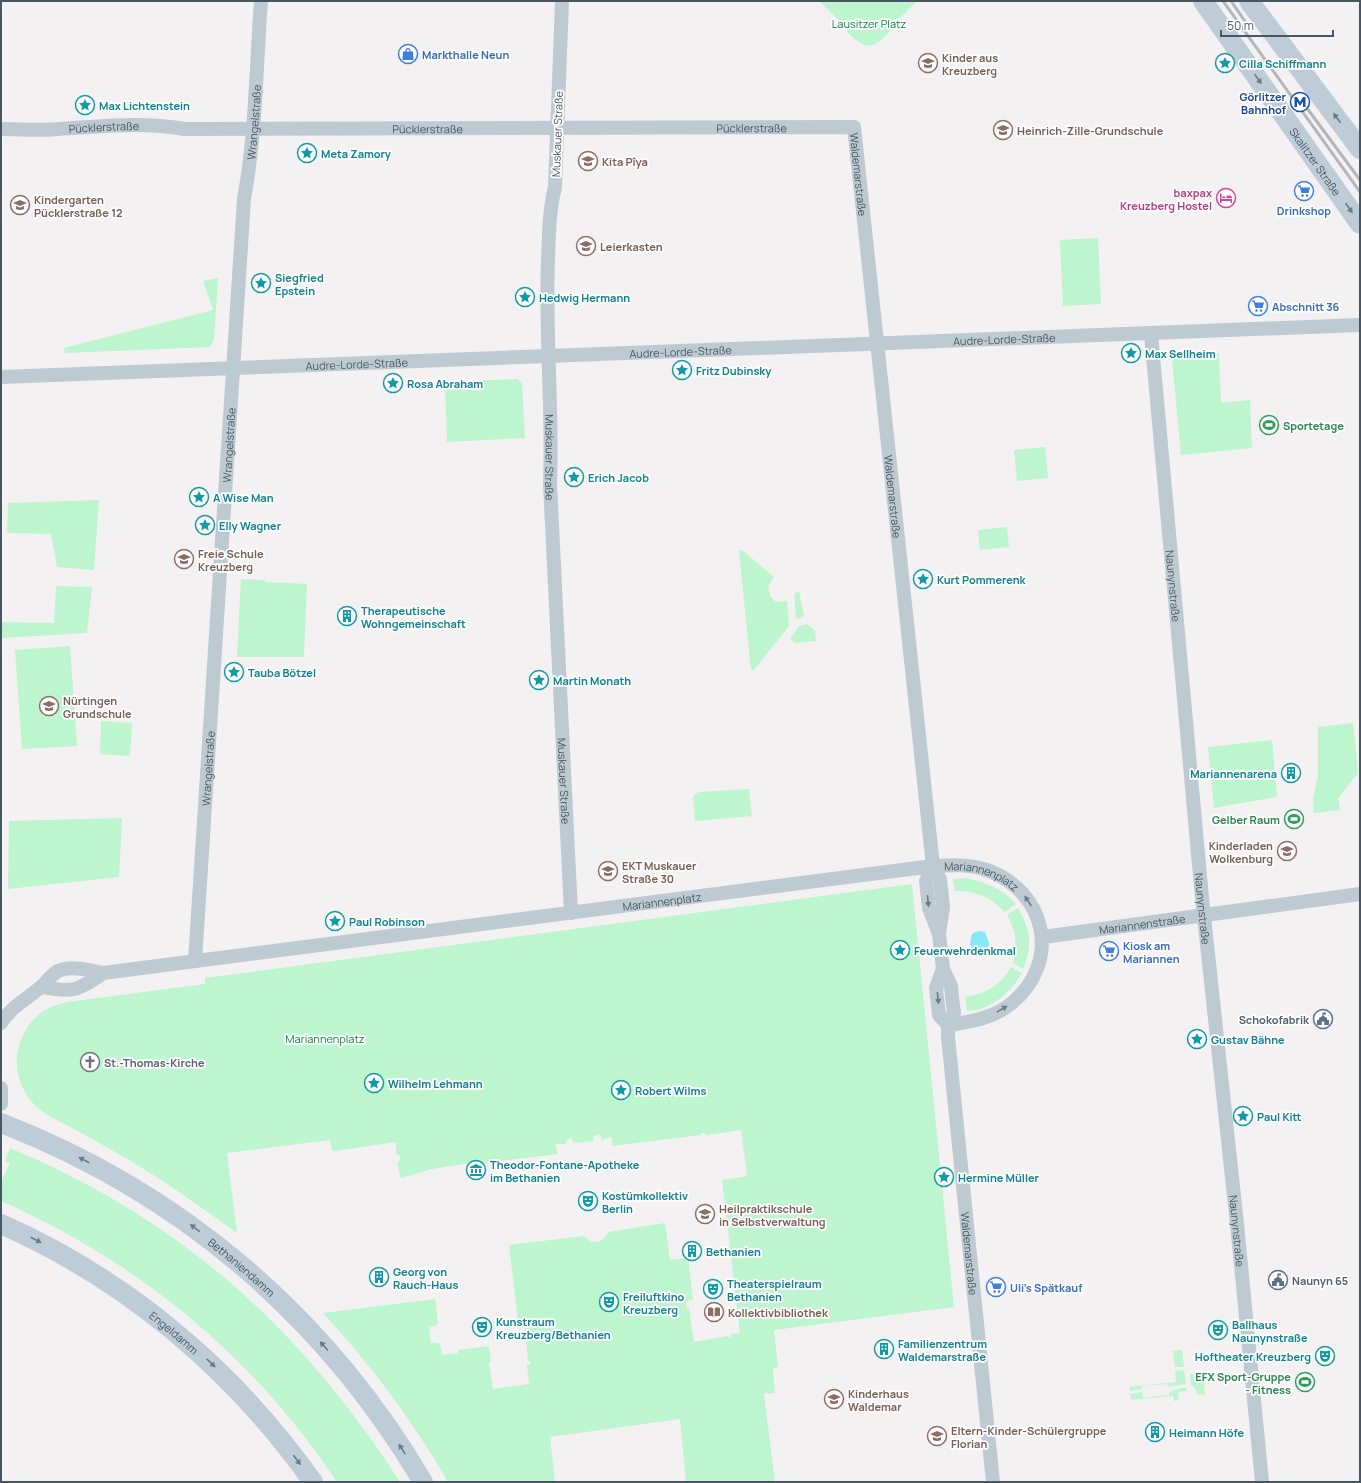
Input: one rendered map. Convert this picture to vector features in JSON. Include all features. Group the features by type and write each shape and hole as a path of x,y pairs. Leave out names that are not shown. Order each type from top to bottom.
{"street":[{"name":"Wrangelstraße","path":"195,961 232,368 244,199 248,175 261,1"},
{"name":"Muskauer Straße","path":"562,1 555,187 551,203 547,292 551,452 550,484 571,913"},
{"name":"Skalitzer Straße","path":"1203,1 1360,224"},
{"path":"1249,1 1360,149"},
{"name":"Pücklerstraße","path":"1,129 146,126 168,126 185,129 854,127"},
{"name":"Waldemarstraße","path":"854,127 933,866 940,879 943,902 940,934 943,969 951,986 954,1013 948,1025 993,1482"},
{"name":"Audre-Lorde-Straße","path":"1,377 1360,325"},
{"name":"Naunynstraße","path":"1151,334 1204,914 1238,1231 1262,1482"},
{"name":"Mariannenplatz","path":"1,1023 8,1013 20,1001 42,987 58,971 80,968 103,973 933,866 973,867 986,870 1006,879 1027,898 1039,922 1043,937 1038,965 1028,986 1019,997 1000,1011 987,1017 966,1023 948,1025"},
{"name":"Mariannenstraße","path":"1043,937 1360,894"},
{"name":"Mariannenplatz","path":"42,987 60,991 82,988 103,973"},
{"path":"1,1088 1,1104"},
{"name":"Bethaniendamm","path":"1,1123 41,1138 118,1178 188,1222 247,1269 296,1315 348,1374 384,1422 423,1482"},
{"name":"Engeldamm","path":"1,1224 36,1240 86,1268 117,1288 165,1323 230,1381 270,1426 313,1482"}],"green space":[{"name":"Lausitzer Platz","path":"819,1 917,1 891,27 891,30 885,37 870,46 860,43 847,32 847,28"},
{"path":"1098,238 1101,304 1063,306 1060,240"},
{"path":"218,278 214,340 210,347 65,353 64,348 213,310 203,281"},
{"path":"1219,353 1221,403 1250,400 1252,448 1181,455 1172,359 1176,355"},
{"path":"518,379 522,384 525,438 447,442 445,382"},
{"path":"1045,447 1048,478 1017,481 1014,450"},
{"path":"99,500 94,570 57,567 51,534 7,533 8,503"},
{"path":"1007,527 1009,547 980,550 978,530"},
{"path":"742,550 774,577 768,586 770,596 776,602 787,601 789,626 754,670 751,670 739,551"},
{"path":"241,579 307,584 304,657 237,657"},
{"path":"56,586 92,587 87,633 1,638 1,622 54,623"},
{"path":"799,591 804,616 799,619 796,618 794,594"},
{"path":"807,624 815,631 816,641 795,643 790,639 799,626"},
{"path":"70,646 77,746 22,749 15,650"},
{"path":"101,721 132,723 130,756 100,754"},
{"path":"1353,723 1358,773 1338,798 1340,810 1314,813 1313,799 1318,776 1318,727"},
{"path":"1272,740 1277,797 1214,808 1208,747"},
{"path":"749,789 752,816 695,821 693,798 695,794 699,792"},
{"path":"122,818 119,877 8,889 9,821"},
{"path":"967,878 1000,890 1016,904 1005,912 995,903 983,896 969,892 955,891 953,879"},
{"path":"912,884 954,1307 774,1330 778,1367 773,1368 775,1393 764,1394 775,1482 686,1482 680,1419 550,1437 555,1482 448,1482 435,1459 406,1415 358,1353 323,1313 435,1299 438,1322 436,1326 429,1327 431,1343 438,1343 441,1346 442,1355 458,1353 458,1350 489,1346 491,1362 489,1363 493,1389 529,1384 527,1365 530,1364 530,1361 528,1361 525,1327 519,1329 509,1245 584,1236 590,1241 598,1242 607,1235 608,1232 665,1223 670,1260 688,1258 693,1300 686,1301 687,1308 689,1308 694,1342 728,1336 731,1338 731,1334 740,1333 722,1180 747,1176 741,1130 707,1135 701,1133 701,1135 612,1146 612,1137 601,1140 601,1136 598,1134 593,1137 594,1141 574,1143 571,1138 568,1139 565,1144 555,1144 558,1154 468,1165 464,1164 432,1169 401,1178 397,1163 400,1160 400,1156 396,1154 396,1142 335,1151 332,1150 330,1140 227,1153 237,1233 139,1166 35,1106 22,1086 17,1069 20,1043 31,1022 47,1009 67,1002 205,984 205,978"},
{"path":"1018,908 1026,924 1029,938 1028,952 1023,969 1013,963 1016,944 1014,932 1007,915"},
{"path":"1011,967 1022,973 1006,994 992,1004 976,1010 967,1011 965,997 980,994 992,988 1003,979"},
{"path":"10,1148 72,1177 129,1209 182,1244 232,1284 278,1327 321,1375 362,1426 400,1482 337,1482 304,1436 268,1393 230,1354 189,1317 146,1284 100,1253 52,1226 1,1201 1,1178 3,1178 10,1163 5,1162"},
{"path":"1182,1350 1184,1367 1175,1367 1173,1351"},
{"path":"1184,1370 1186,1384 1169,1387 1168,1384 1142,1386 1142,1389 1130,1391 1129,1387 1176,1382 1175,1371"},
{"path":"1203,1373 1205,1395 1197,1394 1195,1388 1191,1386 1190,1374"},
{"path":"1186,1388 1187,1391 1178,1392 1179,1400 1174,1401 1173,1396 1131,1400 1130,1394 1142,1392 1143,1398 1169,1395 1169,1392"}],"water":[{"path":"978,931 985,932 989,943 987,953 981,956 974,955 970,944 972,934"}],"railway":[{"path":"1223,1 1360,192"},
{"path":"1231,1 1251,30"},
{"path":"1301,100 1360,180"}],"place":[{"name":"Markthalle Neun","path":"408,54"},
{"name":"Kinder aus Kreuzberg","path":"928,63"},
{"name":"Cilla Schiffmann","path":"1225,63"},
{"name":"Görlitzer Bahnhof","path":"1300,102"},
{"name":"Max Lichtenstein","path":"85,105"},
{"name":"Heinrich-Zille-Grundschule","path":"1003,130"},
{"name":"Meta Zamory","path":"307,153"},
{"name":"Kita Pîya","path":"588,161"},
{"name":"Drinkshop","path":"1304,191"},
{"name":"baxpax Kreuzberg Hostel","path":"1226,198"},
{"name":"Kindergarten Pücklerstraße 12","path":"20,205"},
{"name":"Leierkasten","path":"586,246"},
{"name":"Siegfried Epstein","path":"261,283"},
{"name":"Hedwig Hermann","path":"525,297"},
{"name":"Abschnitt 36","path":"1258,306"},
{"name":"Max Sellheim","path":"1131,353"},
{"name":"Fritz Dubinsky","path":"682,370"},
{"name":"Rosa Abraham","path":"393,383"},
{"name":"Sportetage","path":"1269,425"},
{"name":"Erich Jacob","path":"574,477"},
{"name":"A Wise Man","path":"199,497"},
{"name":"Elly Wagner","path":"205,525"},
{"name":"Freie Schule Kreuzberg","path":"184,559"},
{"name":"Kurt Pommerenk","path":"923,579"},
{"name":"Therapeutische Wohngemeinschaft","path":"347,616"},
{"name":"Tauba Bötzel","path":"234,672"},
{"name":"Martin Monath","path":"539,680"},
{"name":"Nürtingen Grundschule","path":"49,706"},
{"name":"Mariannenarena","path":"1291,773"},
{"name":"Gelber Raum","path":"1294,819"},
{"name":"Kinderladen Wolkenburg","path":"1287,851"},
{"name":"EKT Muskauer Straße 30","path":"608,871"},
{"name":"Paul Robinson","path":"335,921"},
{"name":"Feuerwehrdenkmal","path":"900,950"},
{"name":"Kiosk am Mariannen","path":"1109,951"},
{"name":"Schokofabrik","path":"1323,1019"},
{"name":"Gustav Bähne","path":"1197,1039"},
{"name":"St.-Thomas-Kirche","path":"90,1062"},
{"name":"Wilhelm Lehmann","path":"374,1083"},
{"name":"Robert Wilms","path":"621,1090"},
{"name":"Paul Kitt","path":"1243,1116"},
{"name":"Theodor-Fontane-Apotheke im Bethanien","path":"476,1170"},
{"name":"Hermine Müller","path":"944,1177"},
{"name":"Kostümkollektiv Berlin","path":"588,1201"},
{"name":"Heilpraktikschule in Selbstverwaltung","path":"705,1214"},
{"name":"Bethanien","path":"692,1251"},
{"name":"Georg von Rauch-Haus","path":"379,1277"},
{"name":"Naunyn 65","path":"1278,1280"},
{"name":"Uli’s Spätkauf","path":"996,1287"},
{"name":"Theaterspielraum Bethanien","path":"713,1289"},
{"name":"Freiluftkino Kreuzberg","path":"609,1302"},
{"name":"Kollektivbibliothek","path":"714,1312"},
{"name":"Kunstraum Kreuzberg/Bethanien","path":"482,1327"},
{"name":"Ballhaus Naunynstraße","path":"1218,1330"},
{"name":"Familienzentrum Waldemarstraße","path":"884,1349"},
{"name":"Hoftheater Kreuzberg","path":"1325,1356"},
{"name":"EFX Sport-Gruppe - Fitness","path":"1305,1382"},
{"name":"Kinderhaus Waldemar","path":"834,1399"},
{"name":"Heimann Höfe","path":"1155,1432"},
{"name":"Eltern-Kinder-Schülergruppe Florian","path":"937,1436"}]}
